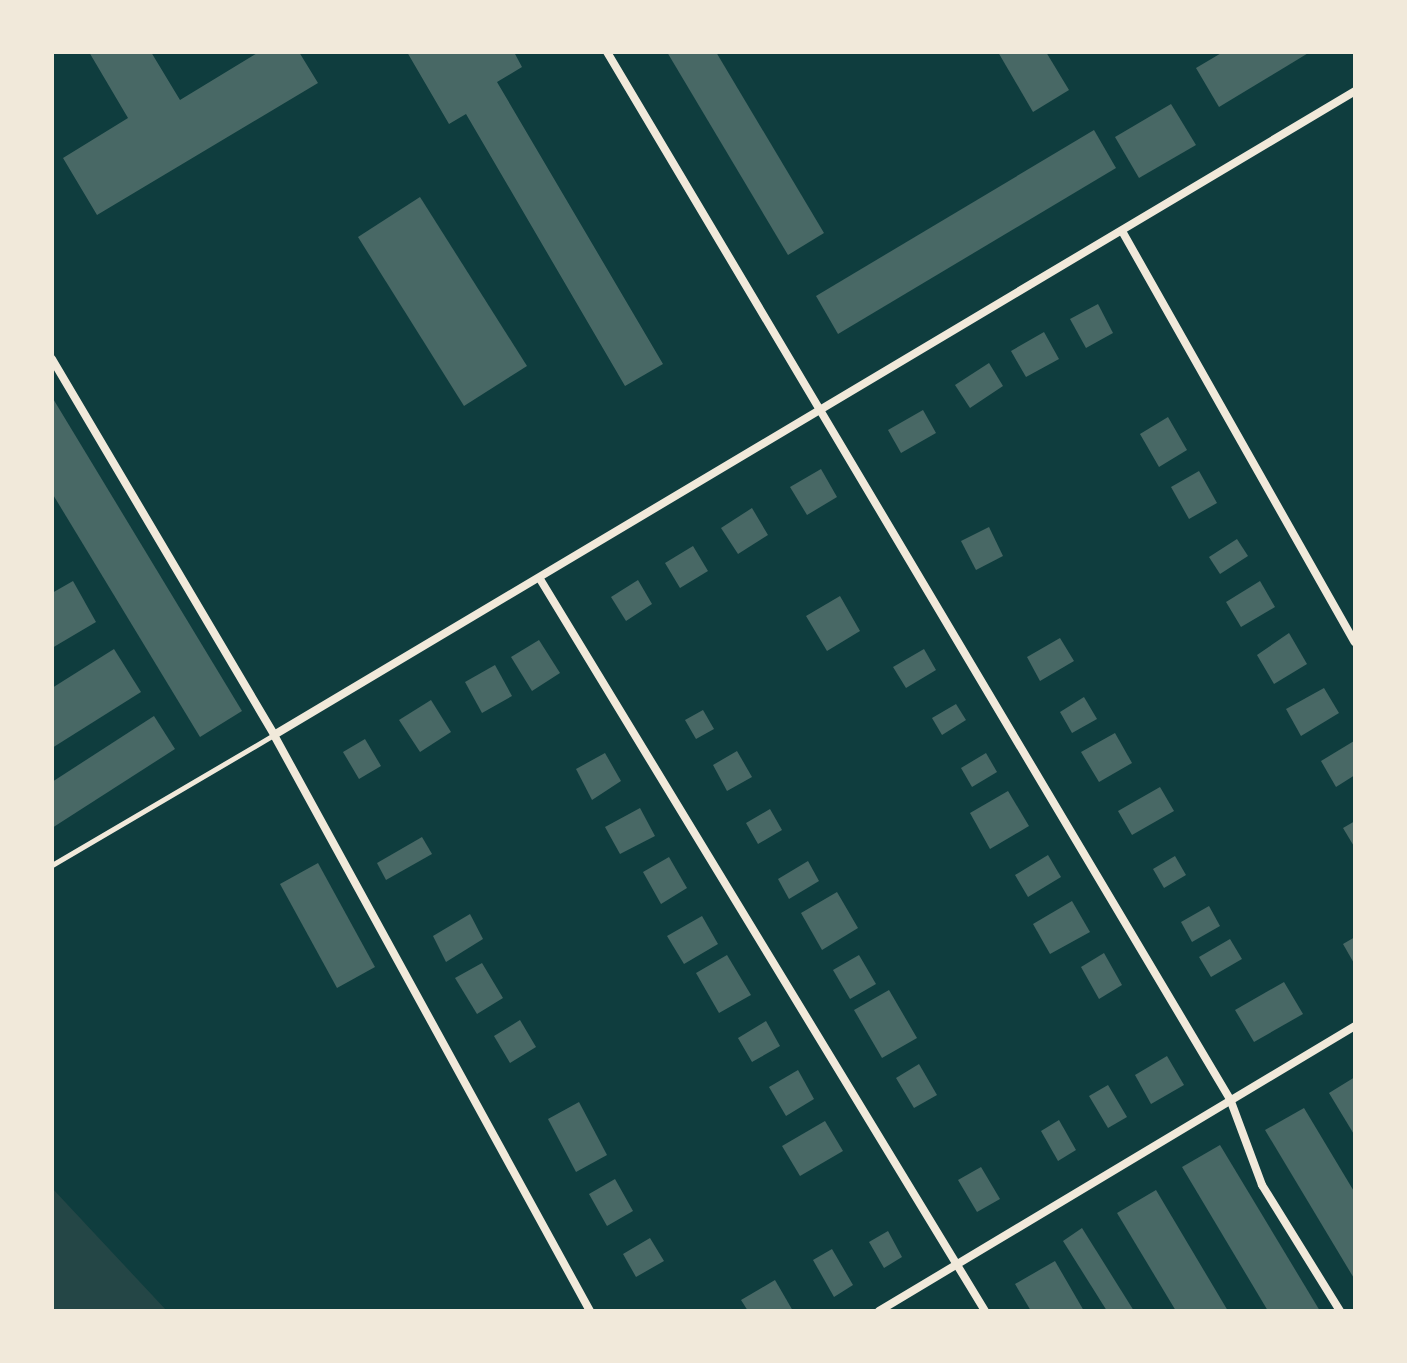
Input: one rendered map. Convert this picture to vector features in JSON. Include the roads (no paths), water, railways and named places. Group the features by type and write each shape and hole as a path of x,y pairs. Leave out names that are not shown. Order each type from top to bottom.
{"street":[{"path":"607,52 820,405 1230,1099 1254,1171 1340,1311"},
{"path":"274,735 540,579 820,405 1122,231 1355,91"},
{"path":"1122,231 1355,642"},
{"path":"52,359 274,735 590,1311"},
{"path":"540,579 985,1311"},
{"path":"879,1311 1355,1026"}],"lane":[{"path":"52,865 274,735"}]}
